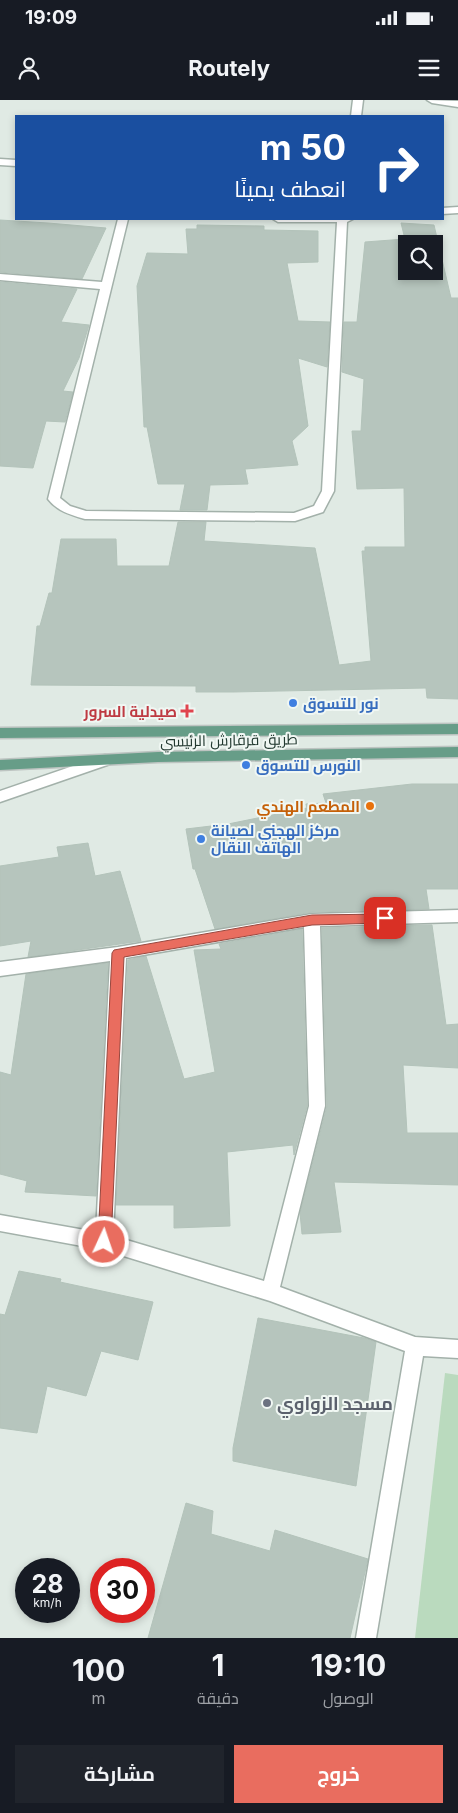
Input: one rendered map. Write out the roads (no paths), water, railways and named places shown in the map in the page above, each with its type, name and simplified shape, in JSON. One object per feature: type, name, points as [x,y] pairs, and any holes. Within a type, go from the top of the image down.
[{"type":"main road","name":"طريق قرقارش الرئيسي","points":[[0,732],[458,729]]},
{"type":"main road","name":"طريق قرقارش الرئيسي","points":[[3,766],[158,757],[458,752]]},
{"type":"street","points":[[356,115],[358,100]]},
{"type":"street","points":[[432,100],[458,104]]},
{"type":"street","points":[[0,162],[15,164]]},
{"type":"street","points":[[444,211],[458,210]]},
{"type":"street","points":[[123,220],[54,498],[66,509],[85,516],[295,517],[319,509],[328,491],[342,220]]},
{"type":"street","points":[[0,277],[106,286]]},
{"type":"street","points":[[0,797],[105,760]]},
{"type":"street","points":[[0,969],[118,953],[312,920],[458,916]]},
{"type":"street","points":[[270,1292],[317,1106],[312,920]]},
{"type":"street","points":[[104,1242],[118,953]]},
{"type":"street","points":[[0,1223],[104,1242],[270,1292],[415,1346],[458,1349]]},
{"type":"street","points":[[366,1638],[415,1346]]},
{"type":"place","name":"نور للتسوق","points":[[293,703]]},
{"type":"place","name":"صيدلية السرور","points":[[187,711]]},
{"type":"place","name":"النورس للتسوق","points":[[246,765]]},
{"type":"place","name":"المطعم الهندي","points":[[370,806]]},
{"type":"place","name":"مركز الهجني لصيانة الهاتف النقال","points":[[201,839]]},
{"type":"place","name":"مسجد الزواوي","points":[[267,1403]]}]
